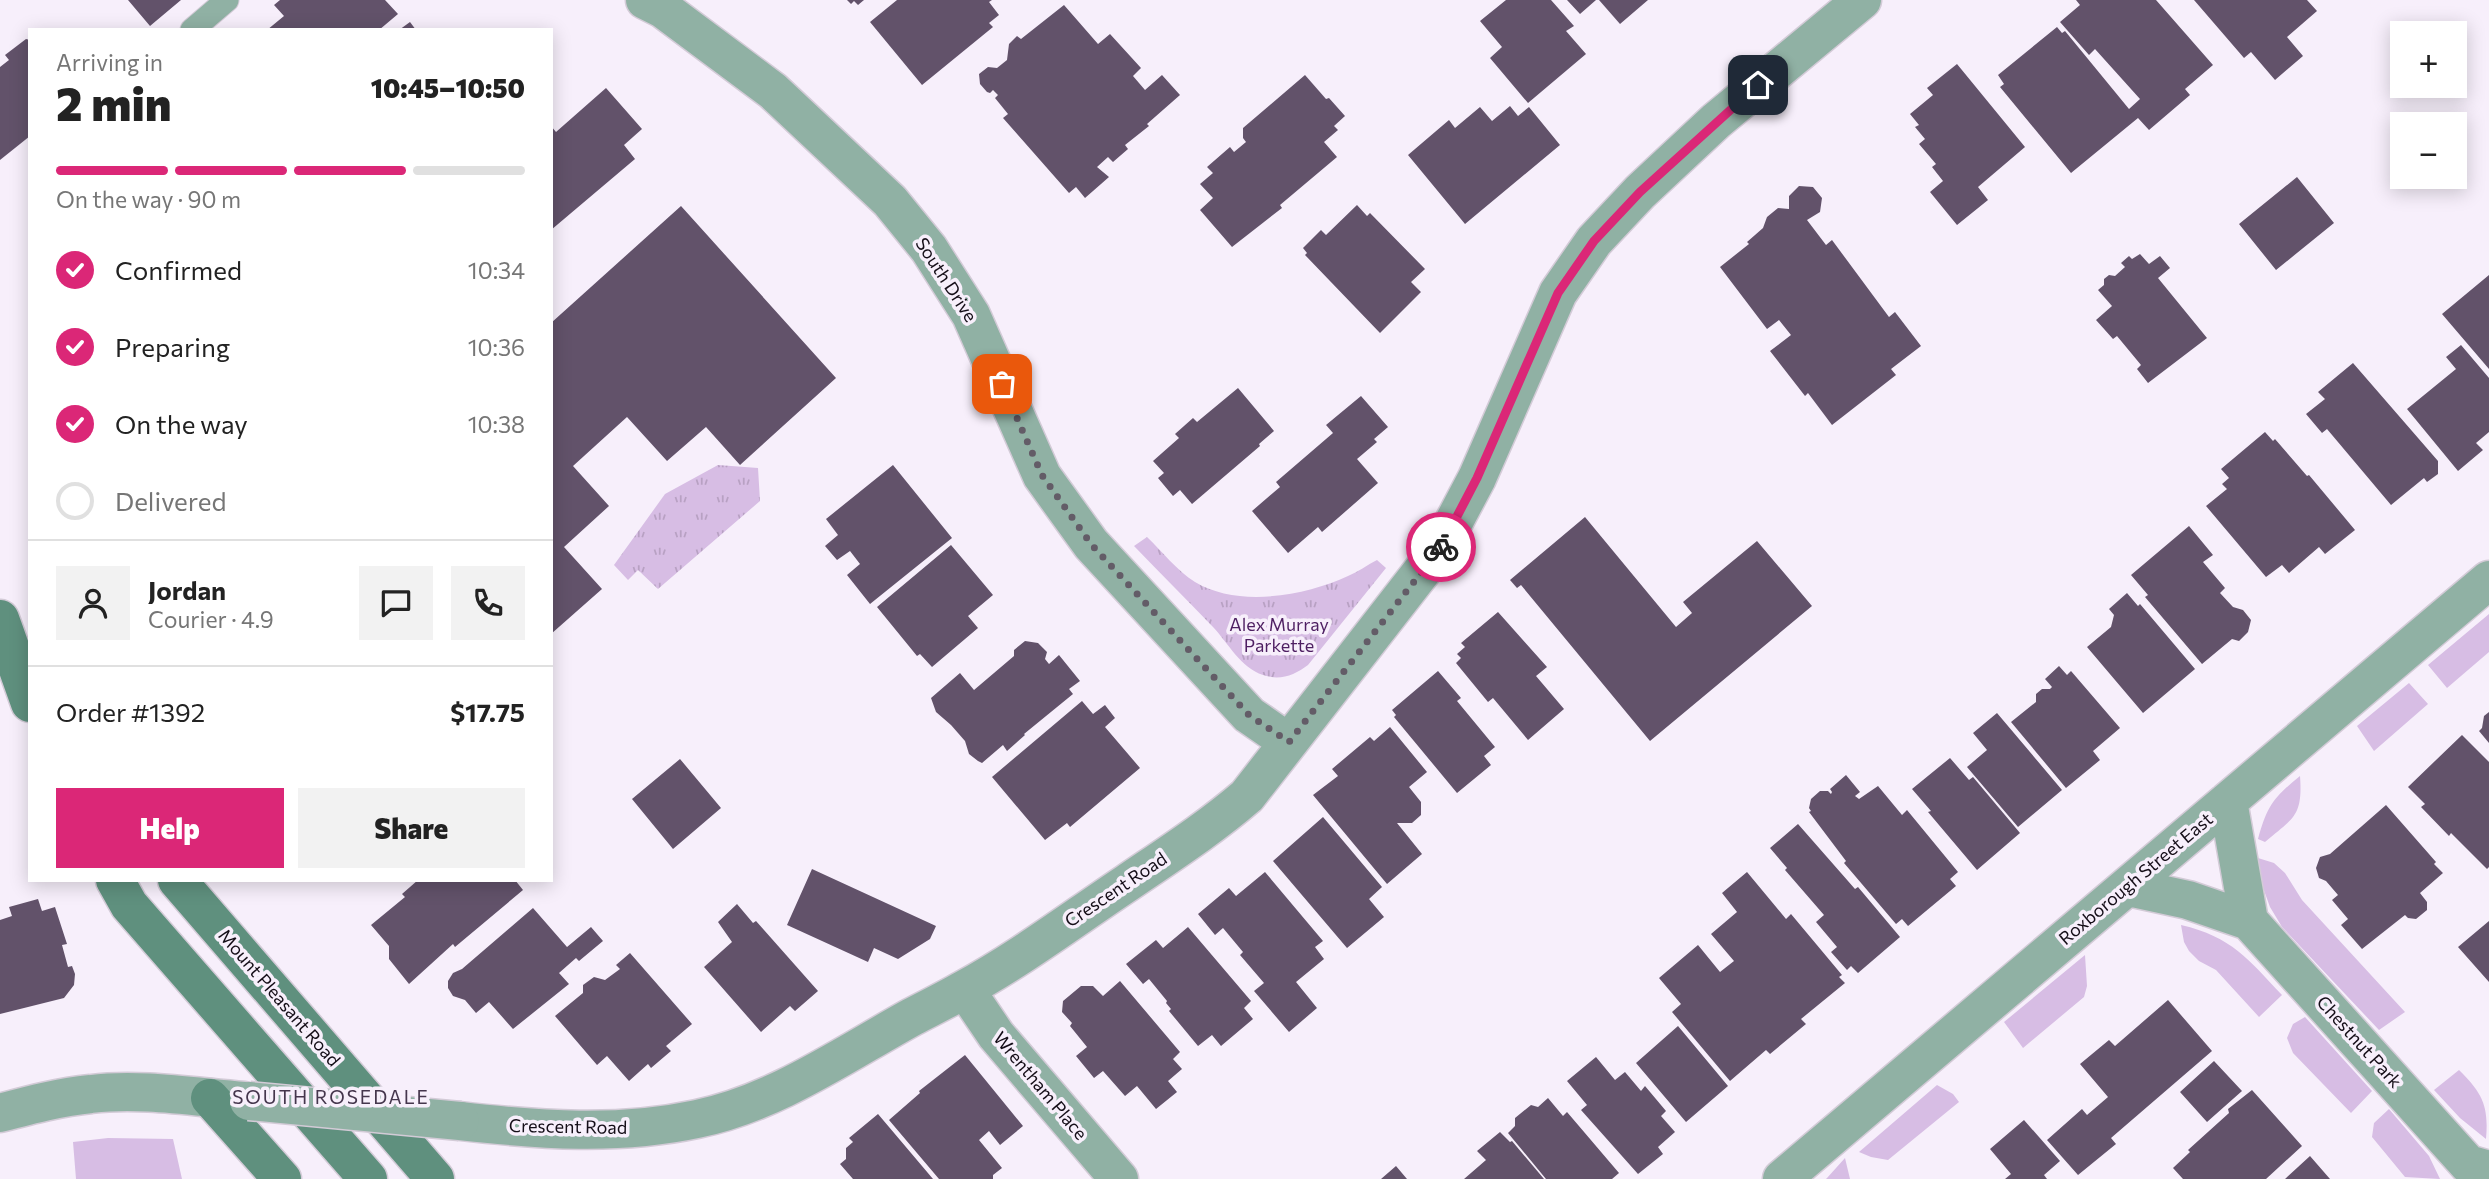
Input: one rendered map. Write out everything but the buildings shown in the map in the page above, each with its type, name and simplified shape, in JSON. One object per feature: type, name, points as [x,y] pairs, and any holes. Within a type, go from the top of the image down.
[{"type":"main road","points":[[3,625],[28,664]]},
{"type":"main road","points":[[3,625],[28,697]]},
{"type":"main road","points":[[116,882],[129,905],[368,1179]]},
{"type":"main road","name":"Mount Pleasant Road","points":[[179,882],[435,1179]]},
{"type":"main road","points":[[210,1098],[282,1179]]},
{"type":"street","name":"South Drive","points":[[645,0],[663,9],[773,91],[890,201],[929,249],[971,315],[1042,475],[1091,544],[1249,715],[1289,742]]},
{"type":"street","name":"Crescent Road","points":[[0,1113],[51,1100],[92,1094],[131,1093],[249,1101],[560,1130],[601,1131],[653,1127],[699,1119],[778,1090],[965,989],[1085,912],[1223,816],[1247,796],[1440,548],[1477,478],[1558,293],[1594,241],[1640,192],[1716,121],[1862,0]]},
{"type":"street","name":"Roxborough Street East","points":[[1786,1177],[2489,580]]},
{"type":"street","points":[[2228,801],[2249,921]]},
{"type":"street","name":"Chestnut Park","points":[[2127,887],[2188,900],[2249,921],[2476,1171]]},
{"type":"street","name":"Wrentham Place","points":[[965,989],[996,1035],[1119,1179]]},
{"type":"lane","points":[[194,28],[227,0]]},
{"type":"green space","points":[[718,465],[758,468],[760,501],[658,589],[638,570],[628,580],[614,565],[665,494]]},
{"type":"green space","name":"Alex Murray Parkette","points":[[1147,537],[1195,582],[1231,595],[1251,597],[1292,594],[1331,583],[1377,560],[1386,568],[1308,665],[1287,676],[1269,677],[1255,672],[1241,661],[1213,627],[1134,546]]},
{"type":"green space","points":[[2489,614],[2489,652],[2447,688],[2428,665]]},
{"type":"green space","points":[[2409,683],[2428,704],[2374,751],[2357,726]]},
{"type":"green space","points":[[2300,776],[2300,800],[2294,815],[2265,842],[2258,839],[2273,803]]},
{"type":"green space","points":[[2258,858],[2274,863],[2285,873],[2302,900],[2405,1012],[2379,1030],[2282,927],[2270,907],[2262,885]]},
{"type":"green space","points":[[2181,925],[2214,936],[2238,951],[2282,995],[2259,1017],[2216,970],[2199,961],[2189,951],[2184,942]]},
{"type":"green space","points":[[2085,955],[2087,986],[2084,997],[2023,1048],[2004,1022]]},
{"type":"green space","points":[[2305,1017],[2372,1091],[2351,1113],[2293,1053],[2287,1038],[2293,1024]]},
{"type":"green space","points":[[2459,1070],[2482,1100],[2486,1117],[2486,1139],[2460,1118],[2434,1090]]},
{"type":"green space","points":[[1937,1085],[1953,1094],[1959,1102],[1888,1160],[1859,1152]]},
{"type":"green space","points":[[2389,1109],[2429,1156],[2440,1179],[2405,1177],[2372,1137],[2374,1123]]},
{"type":"green space","points":[[108,1138],[173,1139],[182,1179],[76,1179],[73,1142]]},
{"type":"green space","points":[[1845,1158],[1850,1179],[1826,1179],[1827,1178]]},
{"type":"way so far","points":[[1002,384],[1042,475],[1091,544],[1249,715],[1289,742],[1441,547]]},
{"type":"district","name":"SOUTH ROSEDALE","points":[[331,1097]]},
{"type":"route","points":[[1441,547],[1460,515],[1558,293],[1594,241],[1640,192],[1758,85]]}]
